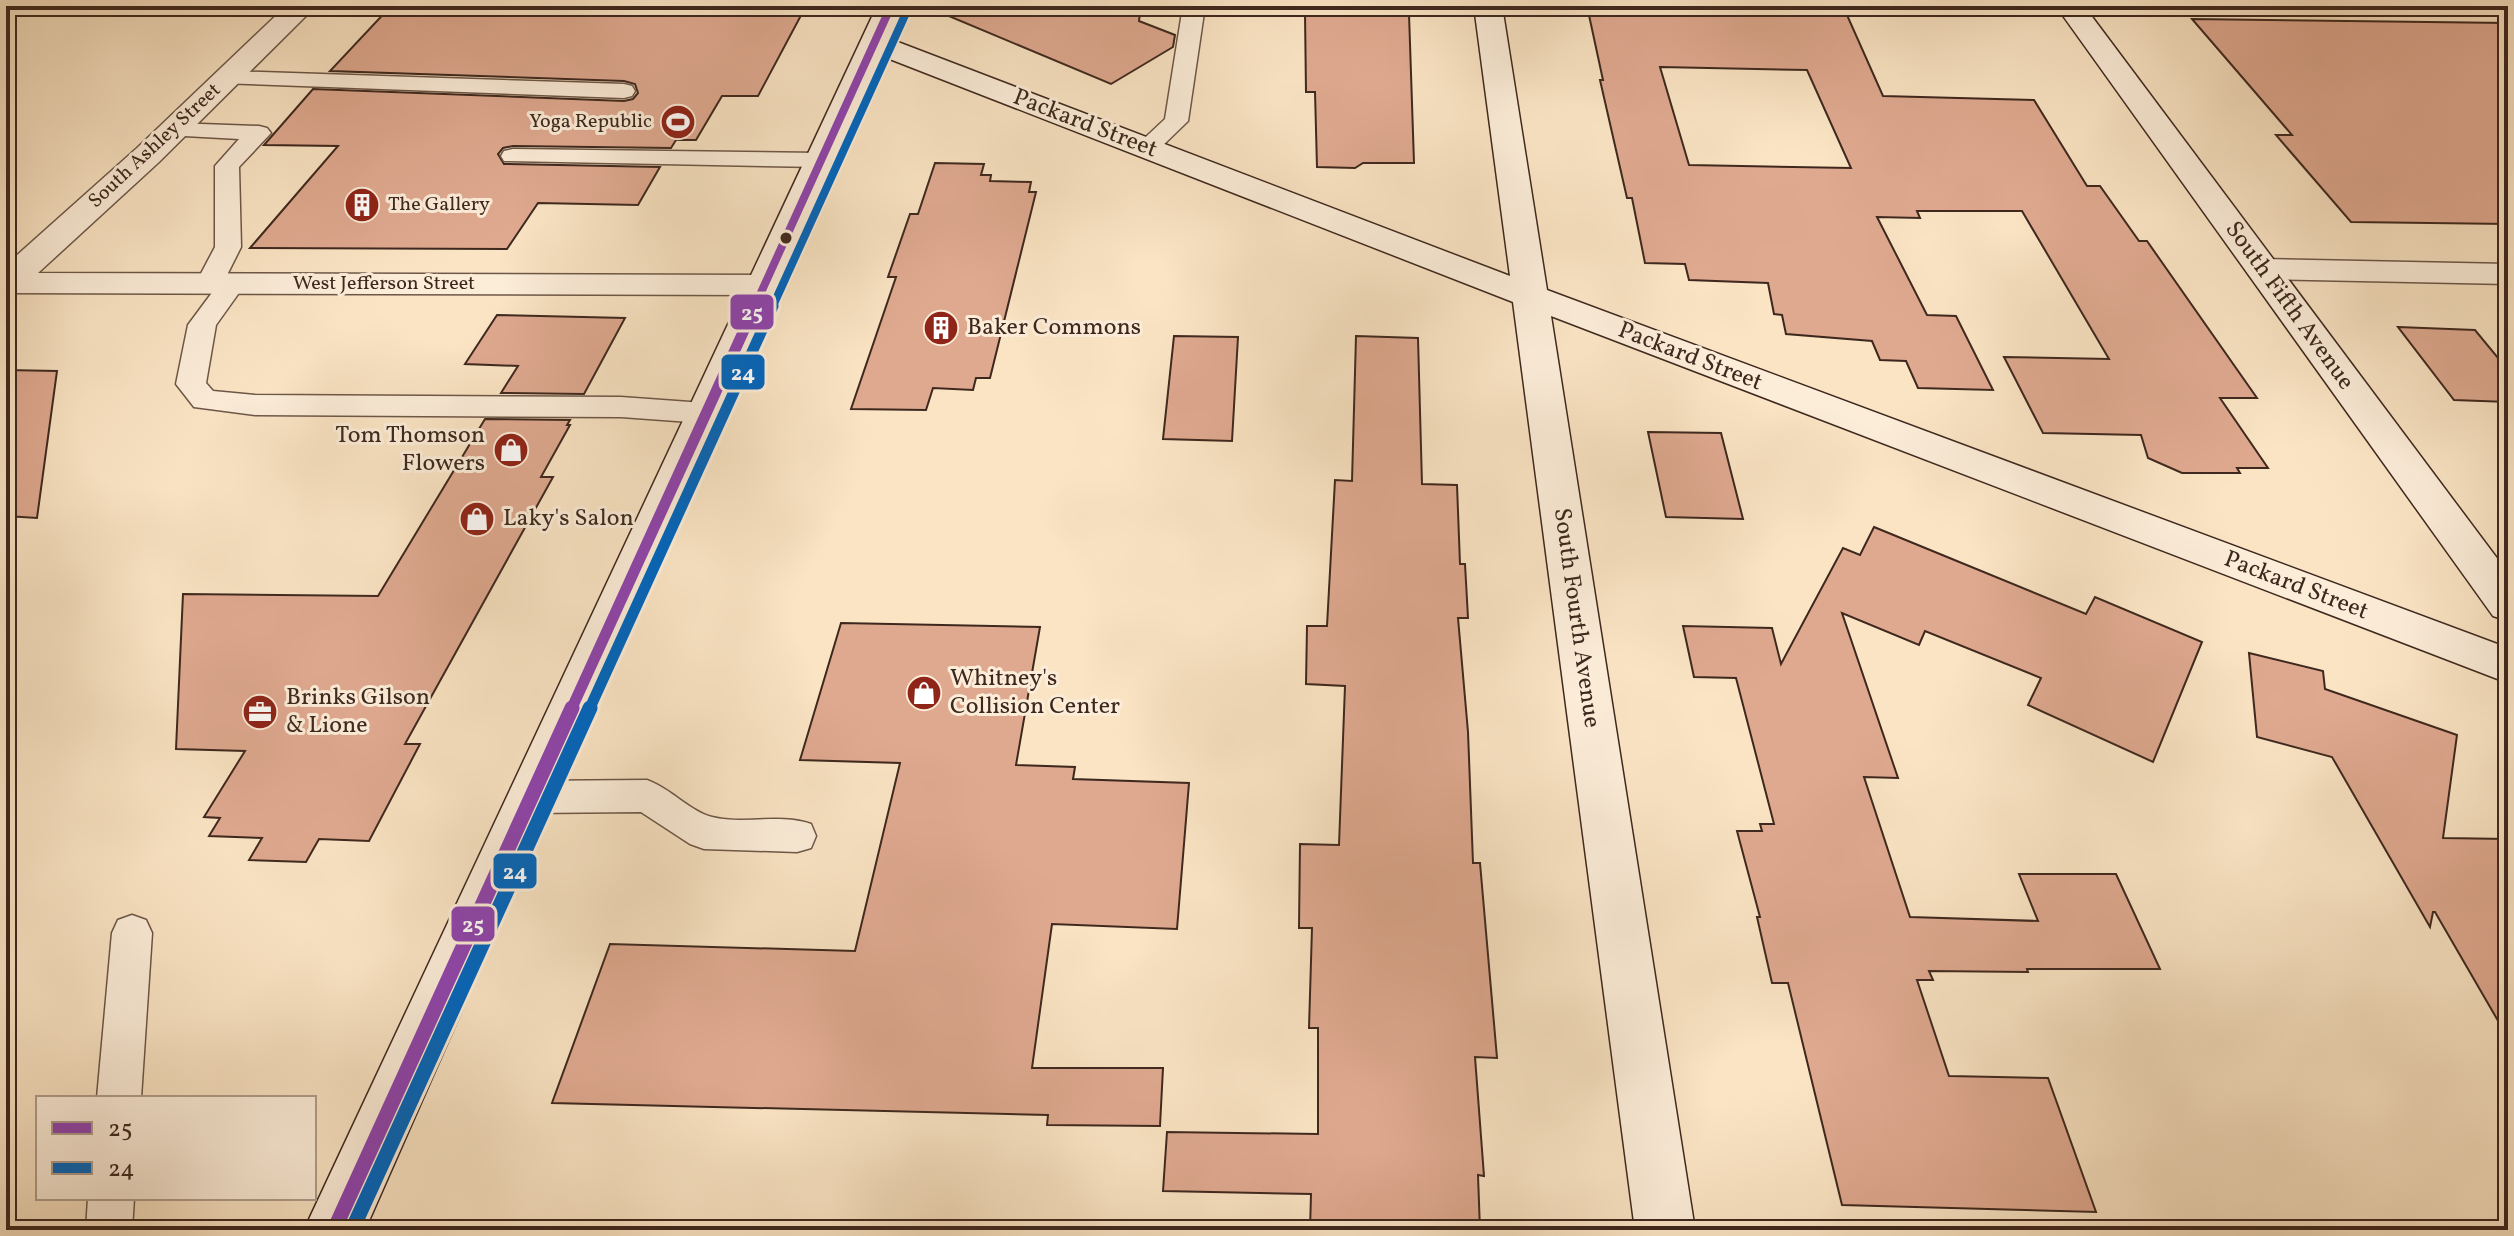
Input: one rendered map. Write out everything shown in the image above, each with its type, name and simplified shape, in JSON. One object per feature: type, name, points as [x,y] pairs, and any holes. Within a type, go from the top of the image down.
[{"type":"main road","name":"South Ashley Street","points":[[6,283],[174,130],[302,6]]},
{"type":"main road","points":[[334,1230],[891,6]]},
{"type":"main road","name":"South Fourth Avenue","points":[[1488,6],[1665,1230]]},
{"type":"main road","name":"South Fifth Avenue","points":[[2070,6],[2508,605]]},
{"type":"main road","name":"Packard Street","points":[[874,43],[1530,296],[2508,666]]},
{"type":"main road","points":[[2262,269],[2508,274]]},
{"type":"main road","name":"West Jefferson Street","points":[[6,283],[763,285]]},
{"type":"lane","points":[[1146,148],[1176,121],[1194,6]]},
{"type":"lane","points":[[228,78],[624,91]]},
{"type":"lane","points":[[174,130],[266,133],[227,166],[228,247],[221,283],[202,325],[191,384],[204,400],[255,405],[621,407],[704,413]]},
{"type":"lane","points":[[513,156],[820,160]]},
{"type":"lane","points":[[529,797],[647,796],[704,833],[797,836]]},
{"type":"lane","points":[[119,1096],[132,933]]},
{"type":"lane","points":[[109,1230],[111,1200]]},
{"type":"green space","points":[[1880,6],[2007,6],[2012,13],[1883,12]]},
{"type":"building","points":[[391,6],[806,6],[758,96],[722,96],[696,140],[676,140],[671,148],[513,146],[503,148],[498,154],[504,164],[660,167],[638,205],[538,203],[507,249],[250,248],[338,146],[264,145],[313,89],[624,101],[633,99],[638,93],[635,84],[624,81],[330,71]]},
{"type":"building","points":[[925,6],[1141,6],[1139,21],[1175,35],[1173,47],[1111,84]]},
{"type":"building","points":[[1587,6],[1843,6],[1883,96],[2034,100],[2087,186],[2100,186],[2139,241],[2147,241],[2257,398],[2220,398],[2268,468],[2237,468],[2240,473],[2182,473],[2148,458],[2141,435],[2043,433],[2004,357],[2109,359],[2022,211],[1917,211],[1920,218],[1877,217],[1927,315],[1956,316],[1993,390],[1918,388],[1906,361],[1880,360],[1872,341],[1786,334],[1782,315],[1774,314],[1768,283],[1689,280],[1685,264],[1645,263],[1632,198],[1627,198],[1600,80],[1603,80]],"holes":[[[1660,67],[1807,70],[1851,168],[1689,165]]]},
{"type":"building","points":[[1305,13],[1409,14],[1414,163],[1363,163],[1355,168],[1317,167],[1315,92],[1306,92]]},
{"type":"building","points":[[2192,19],[2508,23],[2508,224],[2351,222],[2276,135],[2292,135]]},
{"type":"building","name":"Baker Commons","points":[[935,163],[984,164],[981,175],[991,175],[990,181],[1031,182],[1029,192],[1036,192],[990,378],[976,378],[973,390],[933,388],[926,410],[851,409],[896,277],[888,277],[910,214],[918,214]]},
{"type":"building","points":[[497,315],[625,318],[584,394],[501,393],[518,366],[465,364]]},
{"type":"building","points":[[2398,327],[2475,330],[2508,370],[2508,402],[2454,400]]},
{"type":"building","points":[[1174,336],[1238,337],[1232,441],[1163,439]]},
{"type":"building","points":[[1356,336],[1418,338],[1422,484],[1457,485],[1460,564],[1465,564],[1468,618],[1458,618],[1468,732],[1473,863],[1480,863],[1497,1058],[1475,1057],[1484,1176],[1478,1175],[1480,1230],[1310,1230],[1311,1194],[1163,1191],[1167,1132],[1318,1134],[1318,1028],[1309,1028],[1312,928],[1299,928],[1300,844],[1339,845],[1345,686],[1306,684],[1307,626],[1327,626],[1335,480],[1352,481]]},
{"type":"building","points":[[6,370],[57,371],[37,518],[6,516]]},
{"type":"building","name":"Brinks Gilson & Lione","points":[[485,419],[570,420],[567,425],[570,425],[541,477],[553,477],[405,744],[420,744],[369,841],[319,839],[306,862],[249,860],[262,838],[209,836],[220,818],[204,817],[245,751],[176,749],[183,594],[378,596]]},
{"type":"building","points":[[1648,432],[1721,433],[1743,519],[1666,517]]},
{"type":"building","points":[[1874,527],[2086,614],[2095,597],[2202,642],[2153,762],[2028,705],[2041,678],[1925,631],[1919,645],[1842,613],[1898,778],[1864,777],[1910,917],[2038,921],[2019,874],[2116,874],[2160,969],[1929,971],[1933,980],[1917,980],[1949,1076],[2048,1078],[2096,1212],[1842,1205],[1788,983],[1772,983],[1757,917],[1760,917],[1737,831],[1762,831],[1760,824],[1774,824],[1736,678],[1694,677],[1683,626],[1772,628],[1781,664],[1843,548],[1860,555]]},
{"type":"building","points":[[841,623],[1040,627],[1016,765],[1075,767],[1073,779],[1189,783],[1177,929],[1052,924],[1032,1068],[1163,1068],[1160,1126],[1047,1125],[1048,1115],[552,1103],[610,944],[855,951],[900,763],[800,760]]},
{"type":"building","points":[[2249,653],[2323,671],[2325,689],[2457,735],[2443,838],[2508,839],[2508,1038],[2435,912],[2430,927],[2332,757],[2257,737]]},
{"type":"transit line","name":"25","points":[[334,1230],[891,6]]},
{"type":"transit line","name":"24","points":[[352,1230],[906,13]]},
{"type":"place","name":"Yoga Republic","points":[[678,122]]},
{"type":"place","name":"The Gallery","points":[[362,205]]},
{"type":"place","name":"Baker Commons","points":[[941,328]]},
{"type":"place","name":"Tom Thomson Flowers","points":[[511,450]]},
{"type":"place","name":"Laky's Salon","points":[[477,519]]},
{"type":"place","name":"Whitney's Collision Center","points":[[924,693]]},
{"type":"place","name":"Brinks Gilson & Lione","points":[[260,712]]}]
